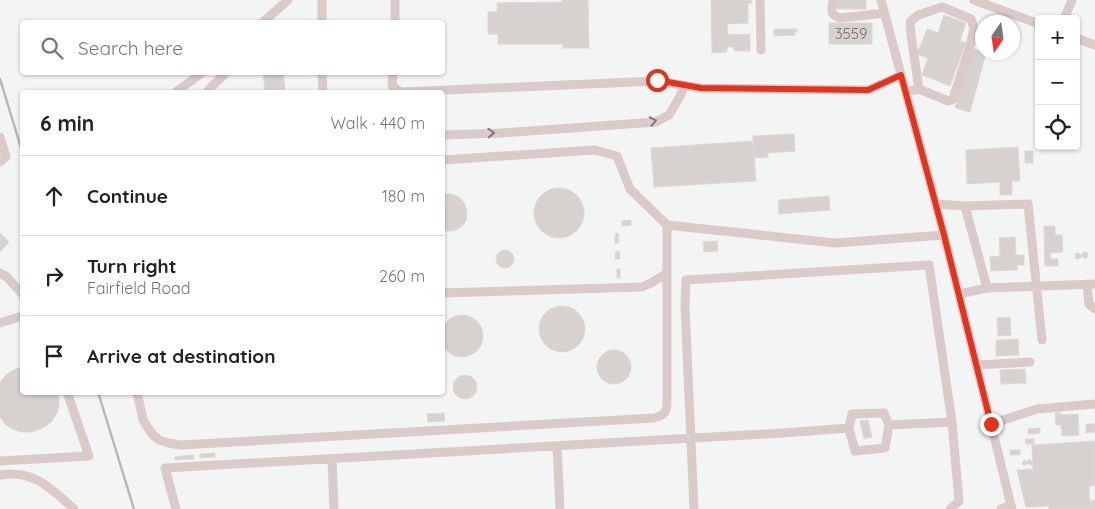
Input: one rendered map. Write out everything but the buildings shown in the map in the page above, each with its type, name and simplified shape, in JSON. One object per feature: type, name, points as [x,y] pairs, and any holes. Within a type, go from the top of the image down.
[{"type":"street","points":[[264,20],[288,0]]},
{"type":"street","points":[[322,0],[322,20]]},
{"type":"street","points":[[394,20],[395,0]]},
{"type":"street","points":[[760,0],[760,50]]},
{"type":"street","points":[[833,0],[833,16],[840,18],[884,13]]},
{"type":"street","points":[[881,0],[936,204],[1012,507],[1000,509]]},
{"type":"street","points":[[974,0],[1035,23]]},
{"type":"street","points":[[1066,15],[1072,0]]},
{"type":"street","points":[[906,92],[919,89],[948,101],[953,99],[970,46],[974,28],[972,19],[942,7],[918,15],[910,22],[919,89]]},
{"type":"street","points":[[1080,39],[1095,45]]},
{"type":"street","points":[[179,90],[199,75]]},
{"type":"street","points":[[208,90],[224,75]]},
{"type":"street","points":[[322,75],[323,90]]},
{"type":"street","points":[[392,88],[393,75]]},
{"type":"street","points":[[444,90],[657,80],[701,88],[868,90],[901,75]]},
{"type":"street","points":[[445,134],[501,133],[656,122],[669,115],[685,85]]},
{"type":"street","points":[[0,137],[3,159]]},
{"type":"street","points":[[445,160],[595,150],[616,156],[630,189],[667,225],[835,243],[944,235]]},
{"type":"street","points":[[936,204],[965,206],[1028,204],[1042,340]]},
{"type":"street","points":[[965,206],[987,288]]},
{"type":"street","points":[[138,395],[143,420],[152,434],[159,440],[181,445],[654,418],[661,416],[667,409],[668,401],[667,225]]},
{"type":"street","points":[[694,509],[685,306],[686,280],[928,264],[952,422],[959,501],[950,509]]},
{"type":"street","points":[[0,273],[7,277],[20,292]]},
{"type":"street","points":[[445,293],[642,287],[667,273]]},
{"type":"street","points":[[959,294],[987,288],[1091,284],[1089,304],[1095,309]]},
{"type":"street","points":[[0,323],[20,317]]},
{"type":"street","points":[[976,365],[1030,362]]},
{"type":"street","points":[[0,461],[89,456],[69,395]]},
{"type":"street","points":[[991,424],[1037,409],[1095,404]]},
{"type":"street","points":[[884,413],[888,425],[885,448],[855,451],[849,428],[852,414],[884,413]]},
{"type":"street","points":[[888,425],[952,422]]},
{"type":"street","points":[[176,509],[166,468],[849,428]]},
{"type":"street","points":[[557,446],[560,509]]},
{"type":"street","points":[[332,459],[334,509]]},
{"type":"street","points":[[0,475],[20,474],[36,479],[74,509]]},
{"type":"railway","points":[[0,79],[20,144]]},
{"type":"railway","points":[[99,395],[134,509]]},
{"type":"route","points":[[657,80],[701,88],[868,90],[901,75],[944,235],[991,424]]}]
